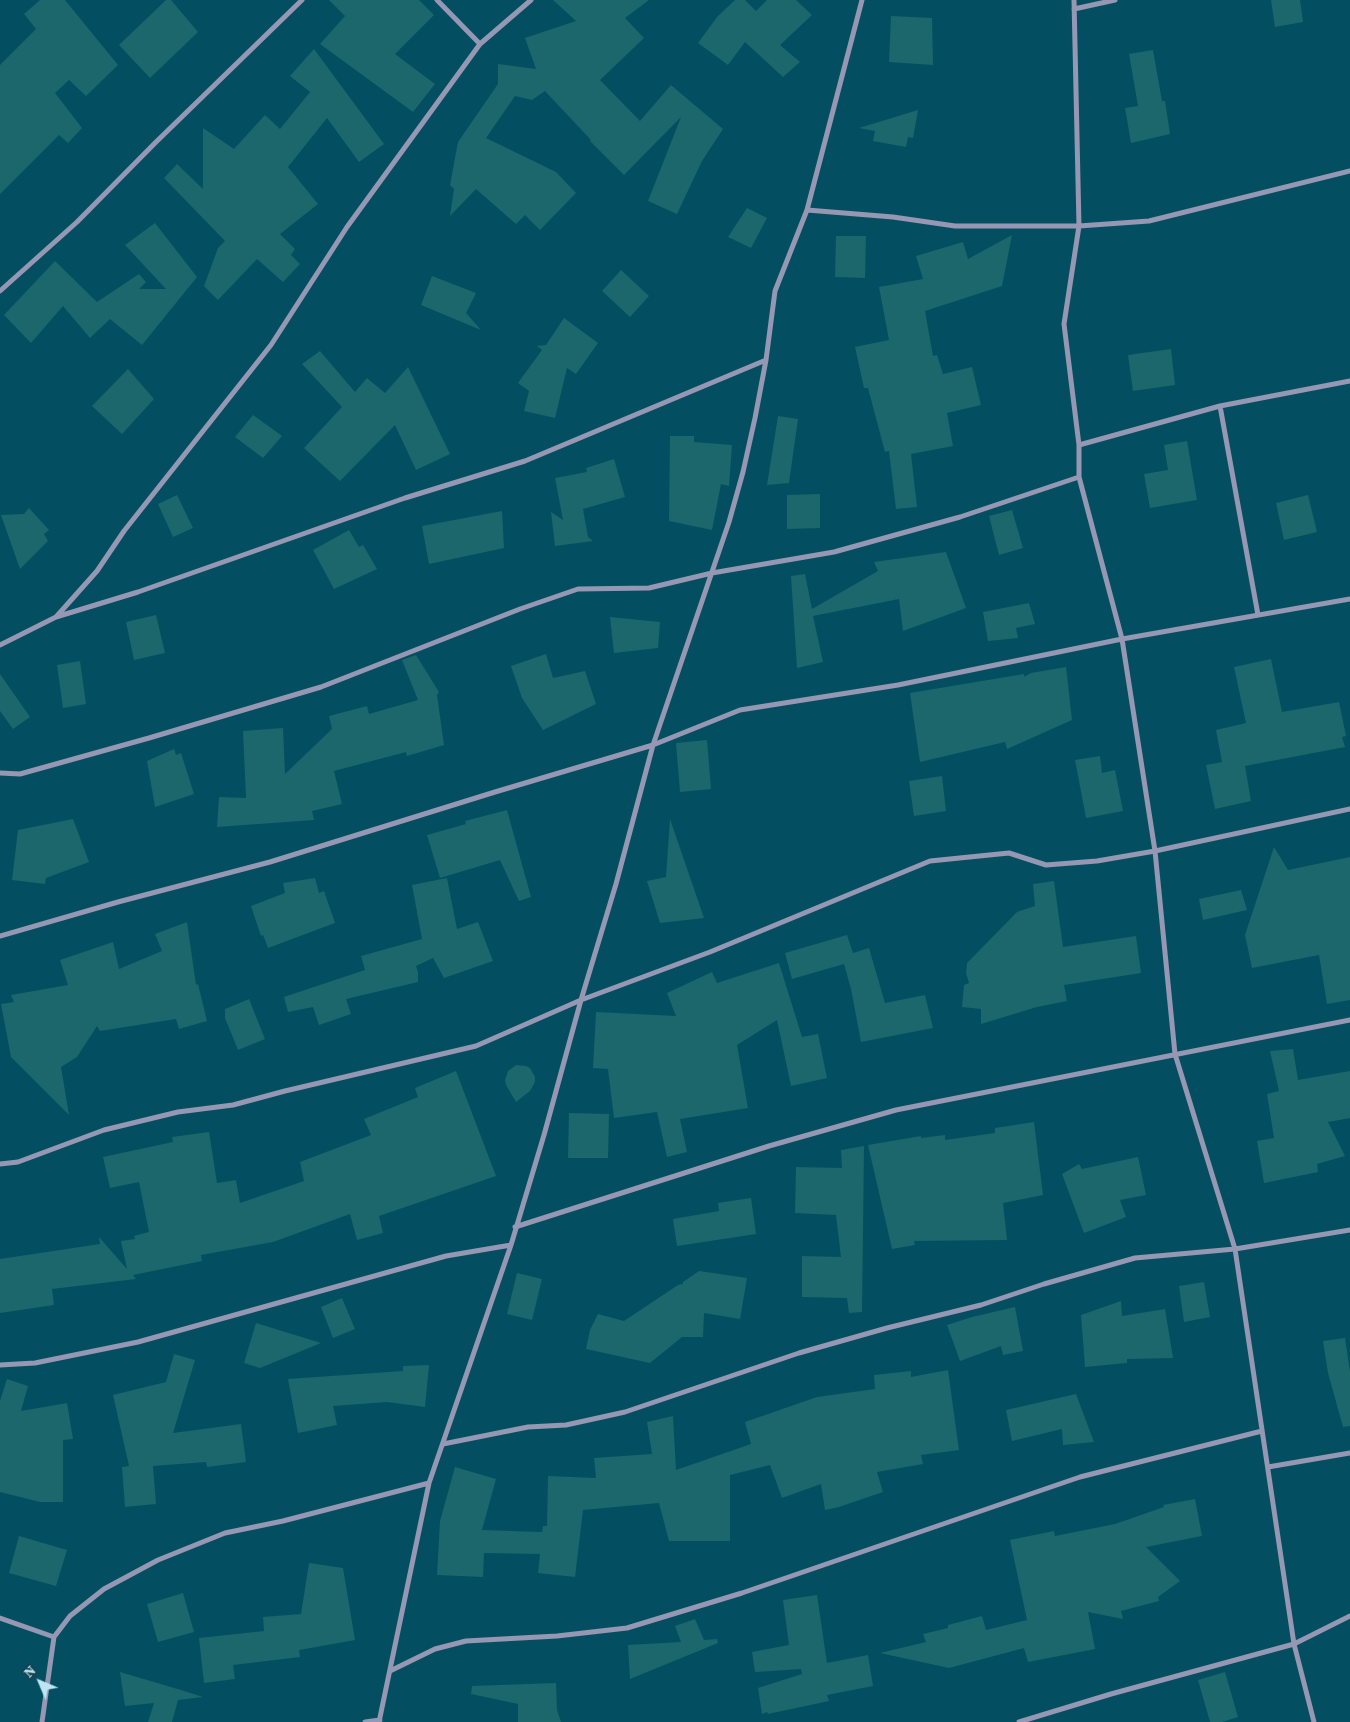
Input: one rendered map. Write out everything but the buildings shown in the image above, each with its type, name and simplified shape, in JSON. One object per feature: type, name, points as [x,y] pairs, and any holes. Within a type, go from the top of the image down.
[{"type":"street","points":[[0,291],[77,222],[302,0]]},
{"type":"street","points":[[437,0],[480,44]]},
{"type":"street","points":[[56,618],[98,571],[124,531],[271,345],[348,226],[480,44],[531,0]]},
{"type":"street","points":[[365,1722],[380,1721],[429,1483],[511,1245],[544,1135],[580,1000],[616,884],[653,745],[712,574],[743,472],[766,360],[775,291],[807,210],[862,0]]},
{"type":"street","points":[[1074,0],[1078,226],[1064,324],[1079,446],[1079,477],[1122,639],[1155,851],[1175,1054],[1235,1249],[1294,1644],[1314,1722]]},
{"type":"street","points":[[1074,9],[1115,0]]},
{"type":"street","points":[[807,210],[893,217],[955,226],[1078,226],[1149,222],[1350,171]]},
{"type":"street","points":[[0,645],[56,618],[147,589],[405,498],[525,461],[766,360]]},
{"type":"street","points":[[1079,446],[1220,406],[1350,381]]},
{"type":"street","points":[[1220,406],[1258,615]]},
{"type":"street","points":[[0,773],[20,774],[321,687],[520,609],[578,589],[649,588],[712,574],[834,552],[960,516],[1079,477]]},
{"type":"street","points":[[0,936],[118,902],[270,862],[653,745],[740,710],[898,685],[1122,639],[1350,599]]},
{"type":"street","points":[[0,1164],[18,1162],[104,1130],[178,1112],[233,1105],[476,1046],[580,1000],[710,952],[930,861],[1009,853],[1046,865],[1097,861],[1155,851],[1350,809]]},
{"type":"street","points":[[515,1227],[769,1146],[896,1110],[1350,1020]]},
{"type":"street","points":[[443,1444],[528,1427],[566,1425],[625,1412],[799,1353],[981,1304],[1135,1258],[1235,1249],[1350,1230]]},
{"type":"street","points":[[0,1365],[35,1363],[138,1342],[446,1256],[511,1245]]},
{"type":"street","points":[[390,1671],[435,1649],[466,1641],[557,1636],[627,1628],[742,1593],[1004,1504],[1080,1476],[1262,1431]]},
{"type":"street","points":[[1268,1466],[1350,1453]]},
{"type":"street","points":[[42,1722],[54,1637],[70,1616],[104,1589],[158,1560],[225,1533],[284,1521],[429,1483]]},
{"type":"street","points":[[1019,1722],[1294,1644],[1350,1616]]},
{"type":"street","points":[[0,1618],[54,1637]]}]
